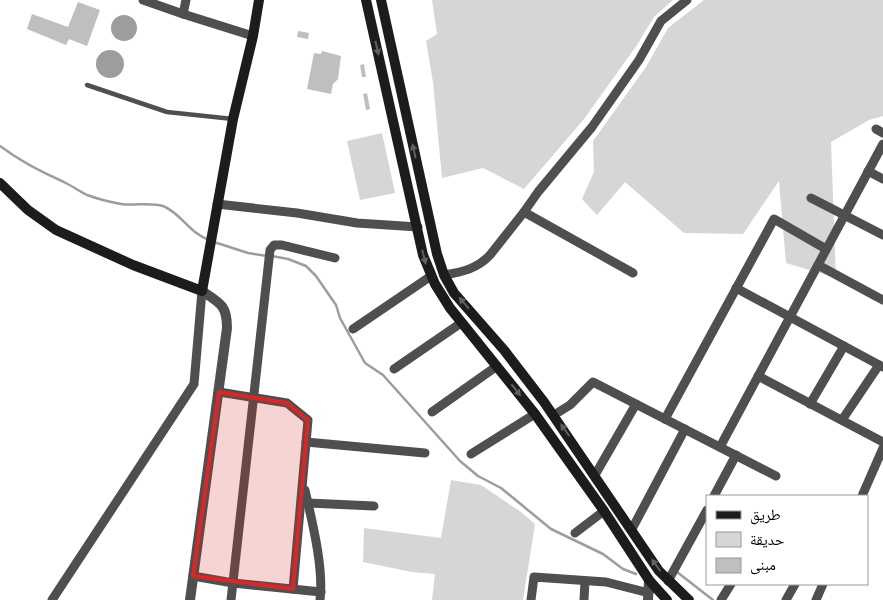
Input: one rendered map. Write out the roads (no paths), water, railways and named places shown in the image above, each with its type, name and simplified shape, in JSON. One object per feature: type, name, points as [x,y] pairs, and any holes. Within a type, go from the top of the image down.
[{"type":"main road","points":[[0,183],[28,210],[56,230],[133,265],[202,291],[212,227],[233,119],[253,36],[259,0]]},
{"type":"main road","points":[[366,0],[424,255],[431,276],[442,297],[461,323],[542,424],[604,511],[662,598]]},
{"type":"main road","points":[[381,0],[437,254],[444,275],[454,293],[504,350],[554,415],[668,581],[689,600]]},
{"type":"main road","points":[[384,81],[398,79]]},
{"type":"main road","points":[[542,424],[554,415]]},
{"type":"street","points":[[143,0],[253,36]]},
{"type":"street","points":[[183,14],[186,0]]},
{"type":"street","points":[[444,275],[471,269],[484,261],[538,192],[592,128],[639,60],[661,21],[687,0]]},
{"type":"street","points":[[720,447],[883,144]]},
{"type":"street","points":[[868,171],[883,179]]},
{"type":"street","points":[[811,198],[883,235]]},
{"type":"street","points":[[217,204],[297,213],[357,223],[418,227]]},
{"type":"street","points":[[524,212],[633,273]]},
{"type":"street","points":[[664,419],[774,219],[826,250]]},
{"type":"street","points":[[231,600],[270,250],[274,245],[282,245],[335,258]]},
{"type":"street","points":[[818,265],[883,300]]},
{"type":"street","points":[[353,329],[431,276]]},
{"type":"street","points":[[736,288],[881,366],[842,420]]},
{"type":"street","points":[[52,600],[194,384],[202,291],[220,303],[226,312],[228,328],[190,600]]},
{"type":"street","points":[[394,369],[461,323]]},
{"type":"street","points":[[810,404],[844,346]]},
{"type":"street","points":[[432,412],[497,366]]},
{"type":"street","points":[[758,376],[883,442]]},
{"type":"street","points":[[554,415],[570,405],[593,382],[776,476]]},
{"type":"street","points":[[219,392],[287,403],[308,420],[293,589]]},
{"type":"street","points":[[595,475],[636,404]]},
{"type":"street","points":[[471,454],[534,414]]},
{"type":"street","points":[[632,529],[684,429]]},
{"type":"street","points":[[306,442],[425,453]]},
{"type":"street","points":[[862,495],[883,448]]},
{"type":"street","points":[[715,495],[736,456]]},
{"type":"street","points":[[193,576],[234,583],[293,589],[320,596],[317,545],[303,482]]},
{"type":"street","points":[[308,503],[374,506]]},
{"type":"street","points":[[575,533],[604,511]]},
{"type":"street","points":[[668,581],[706,512]]},
{"type":"street","points":[[531,600],[534,576],[606,582],[648,597],[649,580]]},
{"type":"street","points":[[584,600],[585,581]]},
{"type":"street","points":[[722,599],[730,585]]},
{"type":"street","points":[[786,600],[794,585]]},
{"type":"street","points":[[816,600],[823,585]]},
{"type":"lane","points":[[87,85],[167,112],[233,119]]},
{"type":"waterway","points":[[0,146],[15,157],[87,195],[121,204],[153,204],[163,206],[175,213],[196,233],[209,240]]},
{"type":"waterway","points":[[214,242],[248,253],[267,256]]},
{"type":"waterway","points":[[272,256],[288,259],[306,266],[316,276],[336,305],[340,318],[365,363],[383,375],[460,461],[478,476],[501,488],[551,529],[603,554],[623,569],[636,574]]},
{"type":"waterway","points":[[677,572],[713,600]]}]
